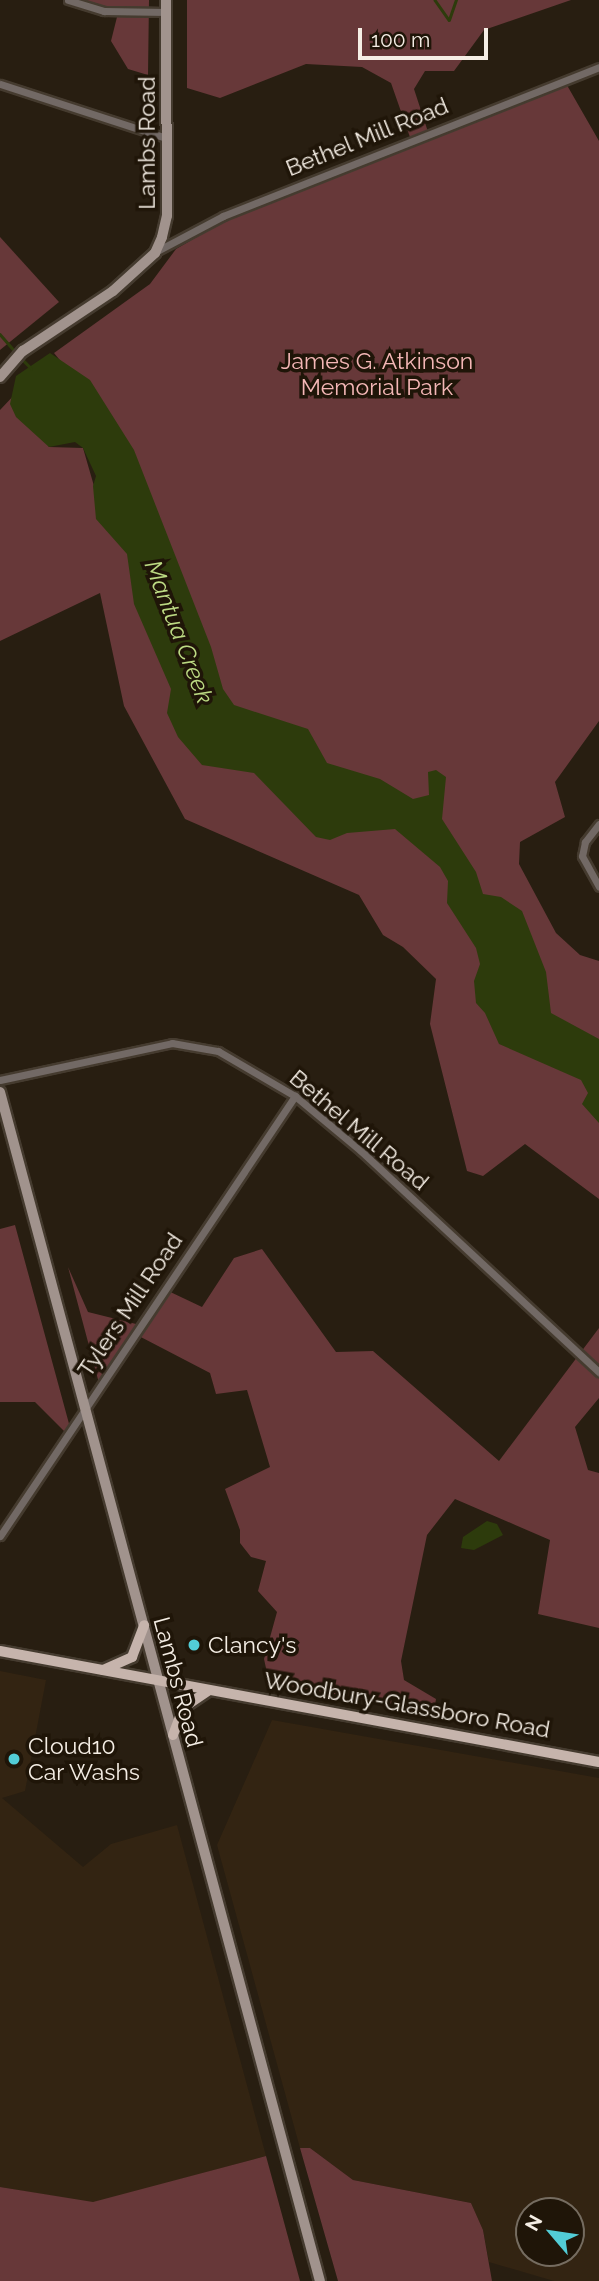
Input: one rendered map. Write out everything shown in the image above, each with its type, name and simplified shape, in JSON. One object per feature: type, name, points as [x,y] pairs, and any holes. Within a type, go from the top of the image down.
[{"type":"main road","name":"Lambs Road","points":[[155,253],[166,216],[166,0]]},
{"type":"main road","points":[[0,377],[23,351],[113,291],[155,253]]},
{"type":"main road","name":"Lambs Road","points":[[0,1092],[83,1409],[144,1625],[320,2281]]},
{"type":"main road","points":[[99,1671],[132,1657],[144,1625]]},
{"type":"main road","name":"Woodbury-Glassboro Road","points":[[0,1651],[599,1762]]},
{"type":"main road","points":[[173,1735],[184,1707],[208,1691]]},
{"type":"street","points":[[68,0],[104,11],[166,12]]},
{"type":"street","name":"Bethel Mill Road","points":[[155,253],[223,216],[599,67]]},
{"type":"street","points":[[0,84],[166,138]]},
{"type":"street","points":[[599,824],[585,842],[582,856],[599,887]]},
{"type":"street","name":"Bethel Mill Road","points":[[0,1080],[172,1043],[218,1051],[295,1096],[361,1151],[599,1372]]},
{"type":"street","name":"Tylers Mill Road","points":[[0,1536],[295,1096]]},
{"type":"shaded area","points":[[0,1671],[46,1680],[25,1791],[2,1798],[83,1867],[111,1844],[177,1825],[266,2156],[93,2203],[0,2187]]},
{"type":"shaded area","points":[[272,1720],[599,1778],[599,2281],[554,2281],[489,2262],[483,2230],[471,2203],[353,2180],[310,2148],[300,2148],[217,1845]]},
{"type":"green space","points":[[73,0],[149,0],[148,75],[128,69],[111,41],[118,13]]},
{"type":"green space","name":"James G. Atkinson Memorial Park","points":[[187,0],[571,0],[484,30],[454,71],[425,71],[414,89],[429,135],[564,80],[599,141],[599,721],[555,782],[565,817],[520,842],[519,864],[556,933],[580,955],[599,961],[599,1199],[525,1144],[483,1176],[467,1171],[430,1024],[436,979],[403,947],[383,935],[359,895],[185,819],[124,706],[100,593],[0,641],[0,410],[17,392],[49,447],[83,448],[107,531],[133,450],[54,353],[150,284],[176,249],[226,220],[412,143],[391,83],[362,67],[306,64],[220,98],[187,88]]},
{"type":"green space","points":[[0,237],[59,302],[0,350]]},
{"type":"green space","points":[[15,1225],[71,1431],[68,1435],[35,1402],[0,1402],[0,1229]]},
{"type":"green space","points":[[262,1249],[336,1352],[373,1351],[499,1461],[599,1328],[599,1398],[575,1427],[588,1470],[599,1473],[599,1628],[538,1614],[550,1540],[455,1499],[427,1535],[401,1661],[404,1680],[436,1699],[434,1712],[269,1682],[264,1659],[277,1612],[258,1591],[266,1561],[251,1557],[240,1543],[240,1530],[225,1489],[270,1467],[247,1390],[216,1394],[210,1373],[135,1334],[100,1387],[68,1267],[88,1312],[140,1325],[164,1289],[202,1307],[234,1258]]},
{"type":"green space","points":[[300,2148],[310,2148],[353,2180],[471,2203],[483,2230],[492,2281],[338,2281]]},
{"type":"green space","points":[[266,2156],[300,2281],[0,2281],[0,2187],[93,2202]]},
{"type":"water","points":[[50,353],[90,380],[134,450],[211,647],[223,689],[234,705],[308,729],[327,763],[380,779],[413,799],[429,795],[428,772],[436,770],[446,777],[442,819],[476,872],[483,894],[501,897],[522,911],[546,972],[551,1013],[599,1039],[599,1123],[582,1104],[588,1093],[581,1080],[499,1044],[485,1013],[476,1003],[474,981],[480,964],[476,948],[447,903],[448,881],[440,867],[395,829],[347,833],[330,840],[316,837],[254,773],[202,765],[178,737],[167,713],[171,689],[134,604],[127,554],[96,519],[93,486],[96,476],[83,448],[75,442],[49,447],[16,417],[10,404],[16,376]]},
{"type":"water","points":[[487,1521],[497,1524],[503,1535],[474,1550],[461,1548],[463,1537]]},
{"type":"waterway","points":[[435,0],[449,20],[456,0]]},
{"type":"waterway","name":"Mantua Creek","points":[[0,334],[15,351]]},
{"type":"waterway","name":"Mantua Creek","points":[[24,361],[31,368]]},
{"type":"place","name":"Clancy's","points":[[194,1645]]},
{"type":"place","name":"Cloud10 Car Washs","points":[[14,1759]]}]
